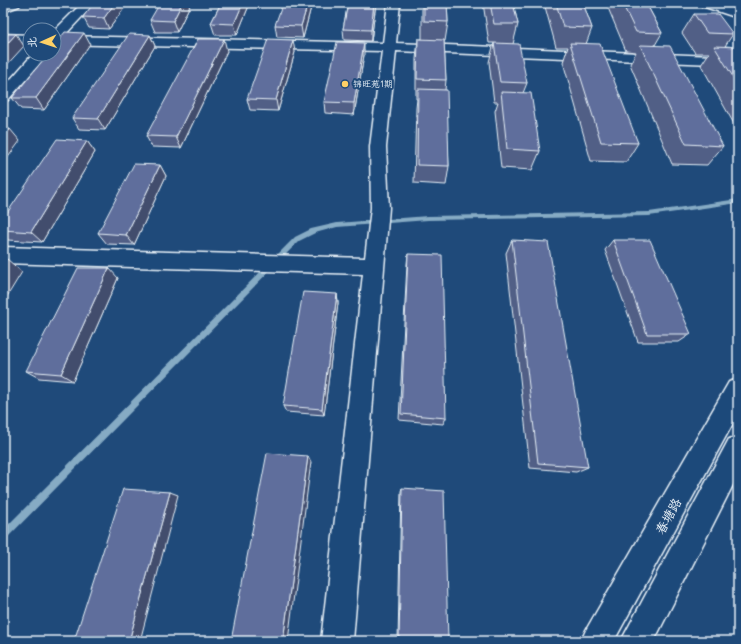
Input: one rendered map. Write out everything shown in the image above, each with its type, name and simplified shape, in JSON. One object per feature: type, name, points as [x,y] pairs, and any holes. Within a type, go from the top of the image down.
[{"type":"street","points":[[3,8],[15,3]]},
{"type":"street","points":[[62,31],[88,3]]},
{"type":"street","points":[[337,641],[350,527],[380,208],[378,147],[391,47],[394,3]]},
{"type":"street","points":[[706,3],[738,14]]},
{"type":"street","points":[[3,38],[22,39]]},
{"type":"street","points":[[62,39],[391,47],[738,61]]},
{"type":"street","points":[[3,97],[34,62]]},
{"type":"street","points":[[3,255],[374,266]]},
{"type":"street","name":"春塘路","points":[[597,641],[738,390]]},
{"type":"street","points":[[637,641],[738,448]]},
{"type":"building","points":[[94,3],[115,3],[104,18],[83,17]]},
{"type":"building","points":[[160,3],[182,3],[173,21],[150,20]]},
{"type":"building","points":[[221,3],[243,3],[234,24],[211,23]]},
{"type":"building","points":[[283,3],[308,3],[301,26],[275,25]]},
{"type":"building","points":[[348,3],[374,3],[371,30],[343,29]]},
{"type":"building","points":[[424,3],[447,3],[448,22],[424,21]]},
{"type":"building","points":[[490,3],[513,3],[518,24],[494,24]]},
{"type":"building","points":[[556,3],[583,3],[592,28],[563,27]]},
{"type":"building","points":[[622,3],[646,3],[662,33],[636,32]]},
{"type":"building","points":[[694,14],[718,14],[733,34],[707,33]]},
{"type":"building","points":[[65,32],[84,33],[36,98],[12,98],[41,62],[62,62],[62,36]]},
{"type":"building","points":[[3,34],[16,34],[3,48]]},
{"type":"building","points":[[129,34],[150,35],[98,119],[72,118]]},
{"type":"building","points":[[198,39],[224,39],[176,137],[146,136]]},
{"type":"building","points":[[268,39],[293,40],[276,100],[247,99]]},
{"type":"building","points":[[418,39],[444,40],[446,80],[417,79]]},
{"type":"building","name":"锦旺苑1期","points":[[337,42],[364,43],[354,103],[324,102]]},
{"type":"building","points":[[494,43],[519,44],[527,83],[500,82]]},
{"type":"building","points":[[570,43],[600,44],[638,143],[601,142]]},
{"type":"building","points":[[640,45],[670,46],[723,146],[686,144]]},
{"type":"building","points":[[714,46],[738,47],[738,85]]},
{"type":"building","points":[[418,89],[447,90],[449,166],[417,165]]},
{"type":"building","points":[[501,92],[531,93],[540,151],[507,149]]},
{"type":"building","points":[[3,129],[10,129],[3,139]]},
{"type":"building","points":[[57,139],[87,141],[31,232],[3,230],[3,219]]},
{"type":"building","points":[[134,164],[160,165],[126,235],[98,233]]},
{"type":"building","points":[[512,240],[548,242],[588,467],[538,463]]},
{"type":"building","points":[[613,240],[650,240],[691,334],[647,334]]},
{"type":"building","points":[[408,254],[442,255],[446,418],[401,414]]},
{"type":"building","points":[[3,259],[7,259],[3,265]]},
{"type":"building","points":[[78,268],[109,268],[61,374],[26,371]]},
{"type":"building","points":[[303,292],[337,294],[322,409],[283,406]]},
{"type":"building","points":[[267,453],[308,456],[283,641],[231,641]]},
{"type":"building","points":[[402,488],[444,491],[448,641],[399,641]]},
{"type":"building","points":[[123,489],[170,492],[129,641],[74,641]]},
{"type":"waterway","points":[[3,536],[297,239],[313,231],[337,225],[428,218],[649,214],[738,201]]},
{"type":"place","name":"锦旺苑1期","points":[[345,84]]}]
